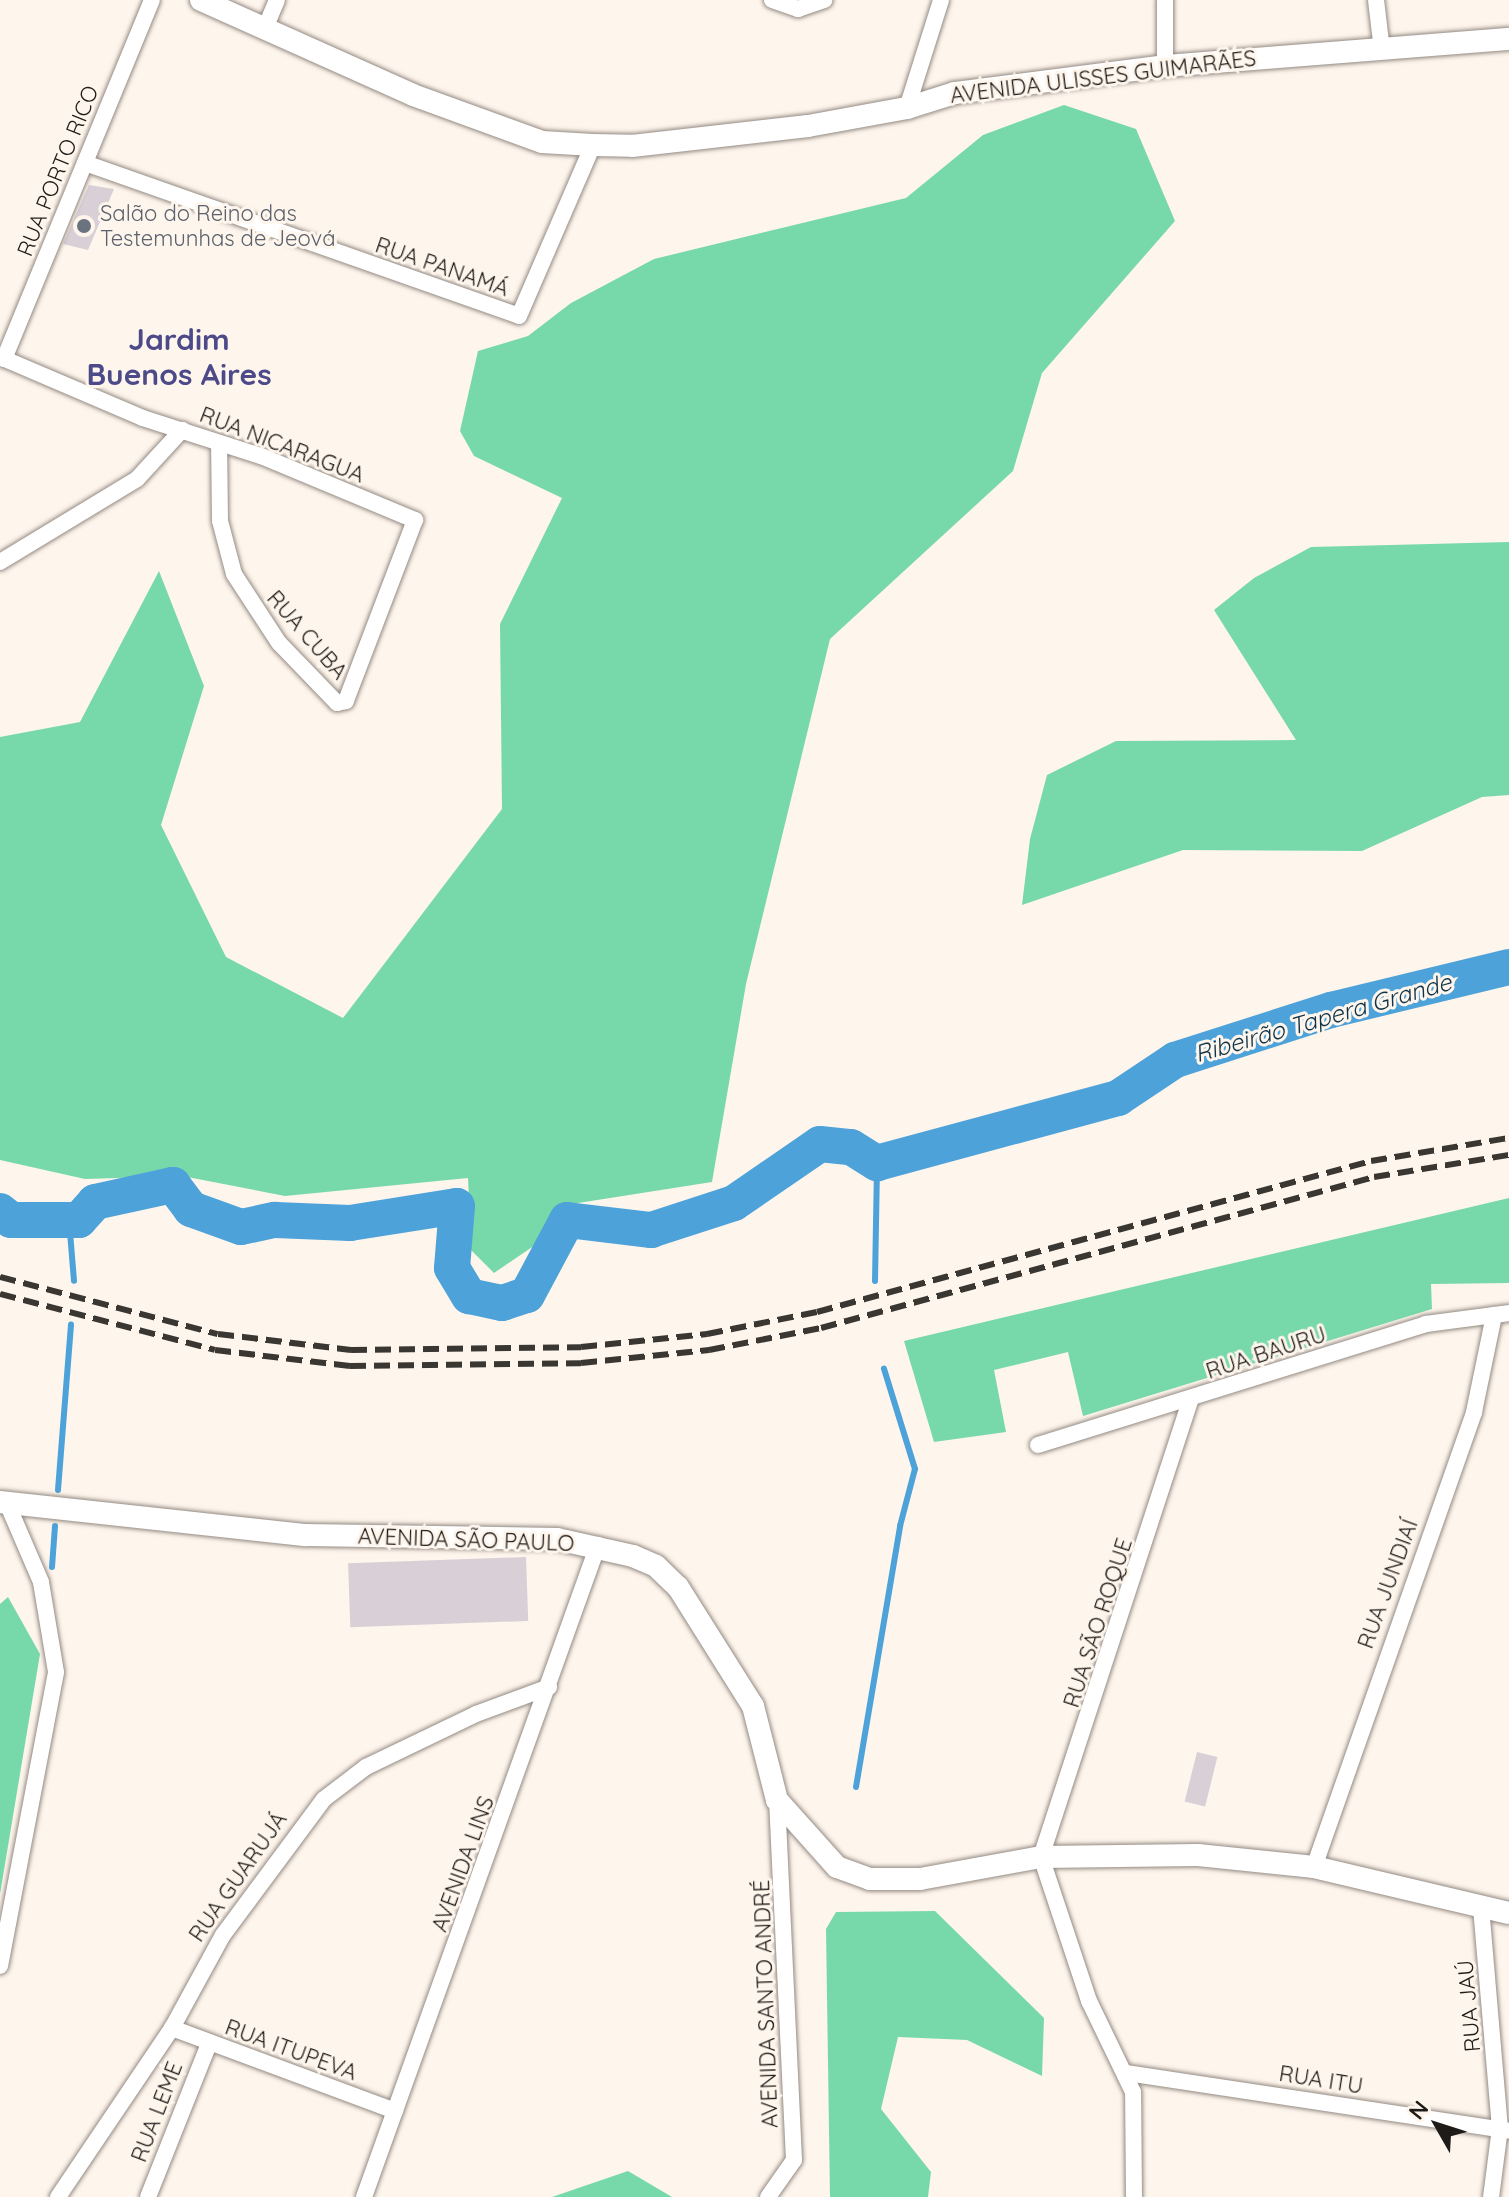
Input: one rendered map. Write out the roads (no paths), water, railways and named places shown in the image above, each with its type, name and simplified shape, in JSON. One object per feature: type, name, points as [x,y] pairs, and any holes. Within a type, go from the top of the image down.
[{"type":"main road","name":"AVENIDA ULISSES GUIMARÃES","points":[[201,0],[266,26],[413,95],[542,142],[593,145],[632,146],[808,126],[907,108],[955,93],[1165,66],[1509,39]]},
{"type":"main road","name":"AVENIDA SÃO PAULO","points":[[3,1503],[306,1535],[557,1539],[598,1545],[656,1566],[678,1587],[753,1706],[777,1800],[837,1867],[870,1879],[920,1879],[1041,1857],[1198,1855],[1314,1867],[1509,1913]]},
{"type":"street","name":"RUA PORTO RICO","points":[[2,358],[152,0]]},
{"type":"street","points":[[266,26],[277,0]]},
{"type":"street","points":[[772,0],[798,9],[824,0]]},
{"type":"street","points":[[907,108],[941,0]]},
{"type":"street","points":[[1165,0],[1165,66]]},
{"type":"street","points":[[1376,0],[1382,50]]},
{"type":"street","name":"RUA PANAMÁ","points":[[85,163],[519,316],[593,145]]},
{"type":"street","name":"RUA NICARAGUA","points":[[2,358],[182,430],[261,456],[415,520]]},
{"type":"street","points":[[0,562],[137,479],[182,430]]},
{"type":"street","name":"RUA CUBA","points":[[219,444],[220,521],[234,574],[258,617],[337,703],[346,701],[415,520]]},
{"type":"street","name":"RUA BAURU","points":[[1038,1445],[1144,1408],[1190,1400],[1426,1324],[1502,1314]]},
{"type":"street","name":"RUA JUNDIAÍ","points":[[1314,1867],[1474,1412],[1502,1314]]},
{"type":"street","name":"RUA SÃO ROQUE","points":[[1041,1857],[1190,1400]]},
{"type":"street","points":[[0,1966],[56,1672],[41,1582],[3,1503]]},
{"type":"street","name":"AVENIDA LINS","points":[[364,2197],[598,1545]]},
{"type":"street","name":"RUA GUARUJÁ","points":[[58,2197],[172,2028],[223,1935],[324,1799],[366,1767],[476,1714],[549,1687]]},
{"type":"street","name":"AVENIDA SANTO ANDRÉ","points":[[768,2197],[794,2160],[777,1800]]},
{"type":"street","points":[[1041,1857],[1089,2001],[1127,2073],[1135,2115],[1134,2197]]},
{"type":"street","name":"RUA JAÚ","points":[[1481,1907],[1504,2130],[1491,2197]]},
{"type":"street","name":"RUA ITUPEVA","points":[[172,2028],[395,2111]]},
{"type":"street","name":"RUA LEME","points":[[148,2197],[209,2044]]},
{"type":"street","name":"RUA ITU","points":[[1127,2073],[1504,2130]]},
{"type":"waterway","name":"Ribeirão Tapera Grande","points":[[0,1211],[11,1220],[79,1220],[95,1202],[173,1185],[191,1209],[241,1227],[275,1220],[350,1223],[457,1206],[452,1268],[469,1296],[502,1303],[527,1295],[567,1220],[651,1230],[734,1203],[820,1144],[851,1147],[877,1163],[1118,1098],[1175,1060],[1331,1010],[1509,967]]},
{"type":"waterway","points":[[875,1281],[877,1163]]},
{"type":"waterway","points":[[69,1220],[74,1281]]},
{"type":"waterway","points":[[58,1490],[71,1325]]},
{"type":"waterway","points":[[856,1787],[900,1526],[915,1469],[884,1369]]},
{"type":"waterway","points":[[52,1567],[55,1526]]},
{"type":"railway","points":[[0,1277],[218,1334],[351,1350],[581,1347],[707,1334],[817,1312],[1371,1161],[1509,1138]]},
{"type":"railway","points":[[0,1294],[215,1350],[350,1366],[581,1363],[709,1350],[821,1328],[1374,1177],[1509,1155]]},
{"type":"place","name":"Salão do Reino das Testemunhas de Jeová","points":[[84,226]]},
{"type":"district","name":"Jardim Buenos Aires","points":[[179,356]]}]
